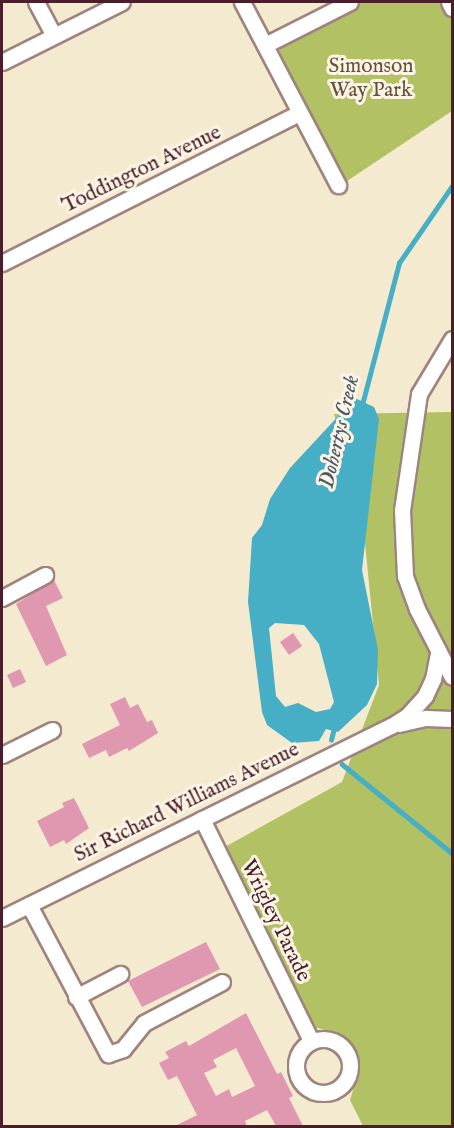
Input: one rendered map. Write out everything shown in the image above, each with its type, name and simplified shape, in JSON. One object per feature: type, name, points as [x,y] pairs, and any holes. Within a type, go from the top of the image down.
[{"type":"street","points":[[36,2],[54,36]]},
{"type":"street","points":[[2,62],[122,2]]},
{"type":"street","points":[[242,2],[338,185]]},
{"type":"street","points":[[265,45],[350,2]]},
{"type":"street","points":[[449,2],[453,8]]},
{"type":"street","name":"Toddington Avenue","points":[[2,263],[299,113]]},
{"type":"street","points":[[453,339],[419,394],[402,510],[405,576],[438,653],[453,677]]},
{"type":"street","points":[[2,598],[45,575]]},
{"type":"street","points":[[391,726],[407,716],[425,696],[434,679],[438,653]]},
{"type":"street","points":[[391,726],[426,718],[453,719]]},
{"type":"street","name":"Sir Richard Williams Avenue","points":[[2,918],[391,726]]},
{"type":"street","points":[[2,755],[52,730]]},
{"type":"street","name":"Wrigley Parade","points":[[202,819],[311,1041]]},
{"type":"street","points":[[30,905],[76,998],[108,1054],[123,1049],[144,1023],[222,982]]},
{"type":"street","points":[[76,998],[120,974]]},
{"type":"green space","name":"Simonson Way Park","points":[[362,2],[443,2],[452,20],[452,111],[344,183],[277,54],[284,44]]},
{"type":"green space","points":[[452,412],[452,1126],[363,1126],[350,1100],[360,1067],[353,1045],[343,1036],[311,1026],[223,848],[342,782],[379,685],[364,533],[334,414]]},
{"type":"water","points":[[355,398],[374,407],[379,419],[362,570],[378,650],[377,684],[367,705],[338,732],[326,729],[319,741],[292,743],[267,725],[262,712],[248,602],[252,538],[262,525],[270,499],[290,468]],"holes":[[[275,623],[304,625],[319,644],[334,702],[330,709],[316,712],[298,703],[285,707],[276,696],[269,628]]]},
{"type":"building","points":[[54,580],[63,598],[46,606],[67,655],[46,666],[16,604]]},
{"type":"building","points":[[293,633],[302,646],[289,655],[280,642]]},
{"type":"building","points":[[20,669],[26,682],[13,688],[7,675]]},
{"type":"building","points":[[125,697],[130,708],[138,704],[147,722],[152,720],[158,733],[129,751],[127,748],[109,757],[106,750],[89,758],[82,744],[120,725],[110,704]]},
{"type":"building","points":[[74,798],[89,828],[66,844],[64,840],[50,847],[37,821],[64,807],[62,803]]},
{"type":"building","points":[[206,942],[220,969],[142,1007],[128,981]]},
{"type":"building","points":[[246,1013],[277,1074],[281,1072],[293,1096],[289,1098],[303,1126],[276,1126],[267,1110],[245,1121],[247,1126],[175,1126],[197,1115],[177,1076],[168,1080],[159,1063],[169,1058],[165,1052],[186,1041],[189,1046]],"holes":[[[236,1048],[255,1086],[232,1097],[229,1089],[216,1096],[204,1073],[217,1067],[213,1060]]]},
{"type":"waterway","name":"Dohertys Creek","points":[[362,405],[399,263],[452,186]]},
{"type":"waterway","name":"Dohertys Creek","points":[[331,740],[335,724]]},
{"type":"waterway","name":"Dohertys Creek","points":[[342,764],[452,853]]}]
